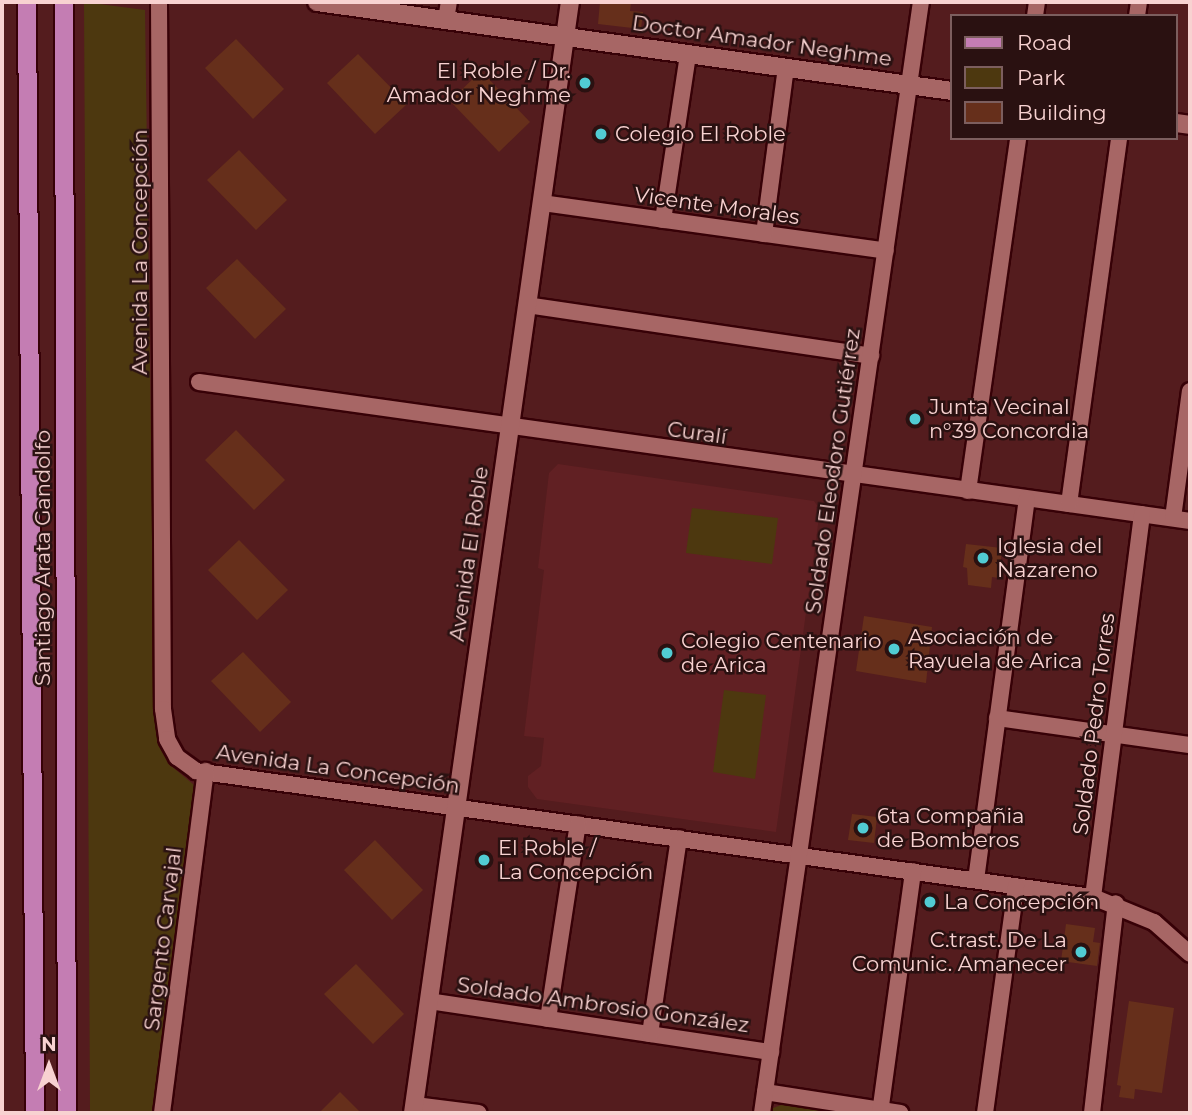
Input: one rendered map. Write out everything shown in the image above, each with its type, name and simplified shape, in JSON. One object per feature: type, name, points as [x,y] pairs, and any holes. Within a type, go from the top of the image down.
[{"type":"main road","name":"Santiago Arata Gandolfo","points":[[27,2],[35,1113]]},
{"type":"main road","name":"Santiago Arata Gandolfo","points":[[64,2],[67,1113]]},
{"type":"street","name":"Avenida La Concepción","points":[[159,2],[163,709],[167,739],[177,757],[196,771],[1093,897],[1116,903],[1154,922],[1190,954]]},
{"type":"street","name":"Doctor Amador Neghme","points":[[317,2],[448,11],[565,36],[950,91]]},
{"type":"street","name":"Avenida El Roble","points":[[414,1109],[570,2]]},
{"type":"street","name":"Soldado Eleodoro Gutiérrez","points":[[762,1113],[922,2]]},
{"type":"street","points":[[663,220],[688,54]]},
{"type":"street","points":[[764,234],[786,68]]},
{"type":"street","points":[[968,491],[1017,140]]},
{"type":"street","points":[[1069,504],[1119,140]]},
{"type":"street","name":"Vicente Morales","points":[[542,203],[886,251]]},
{"type":"street","points":[[527,305],[871,356]]},
{"type":"street","name":"Curalí","points":[[199,382],[510,428],[1190,521]]},
{"type":"street","points":[[1173,518],[1190,391]]},
{"type":"street","points":[[976,880],[1027,499]]},
{"type":"street","name":"Soldado Pedro Torres","points":[[1093,897],[1142,514]]},
{"type":"street","points":[[998,718],[1190,744]]},
{"type":"street","name":"Sargento Carvajal","points":[[162,1113],[206,771]]},
{"type":"street","points":[[548,1018],[578,824]]},
{"type":"street","points":[[650,1034],[679,838]]},
{"type":"street","points":[[880,1112],[913,871]]},
{"type":"street","points":[[985,1113],[1016,886]]},
{"type":"street","points":[[1092,1113],[1116,903]]},
{"type":"street","name":"Soldado Ambrosio González","points":[[429,1001],[771,1052]]},
{"type":"street","points":[[765,1092],[900,1113]]},
{"type":"street","points":[[414,1109],[479,1113]]},
{"type":"shaded area","name":"Colegio Centenario de Arica","points":[[558,464],[814,501],[820,510],[776,832],[537,799],[528,787],[528,776],[541,766],[544,738],[524,736],[544,570],[538,568],[549,473]]},
{"type":"green space","points":[[84,2],[145,10],[155,720],[168,763],[194,785],[196,793],[157,1113],[90,1113]]},
{"type":"green space","points":[[692,508],[778,518],[772,564],[686,553]]},
{"type":"green space","points":[[724,690],[766,695],[755,779],[713,772]]},
{"type":"green space","points":[[784,1104],[851,1113],[773,1113],[773,1108]]},
{"type":"building","points":[[600,2],[631,2],[630,11],[643,12],[641,29],[598,24]]},
{"type":"building","points":[[236,39],[284,89],[253,119],[205,68]]},
{"type":"building","points":[[358,54],[407,104],[375,134],[327,83]]},
{"type":"building","points":[[481,71],[530,122],[499,152],[450,101]]},
{"type":"building","points":[[239,150],[287,200],[256,230],[207,180]]},
{"type":"building","points":[[237,259],[286,309],[255,339],[206,288]]},
{"type":"building","points":[[236,430],[285,480],[254,510],[205,460]]},
{"type":"building","points":[[239,540],[288,590],[257,620],[208,570]]},
{"type":"building","name":"Iglesia del Nazareno","points":[[966,544],[1002,548],[999,578],[992,577],[991,588],[968,585],[967,568],[963,567]]},
{"type":"building","name":"Asociación de Rayuela de Arica","points":[[864,616],[932,627],[926,683],[856,671]]},
{"type":"building","points":[[243,652],[291,702],[260,732],[211,681]]},
{"type":"building","name":"6ta Compañia de Bomberos","points":[[852,814],[877,817],[874,843],[848,840]]},
{"type":"building","points":[[375,840],[423,890],[392,920],[344,870]]},
{"type":"building","name":"C.trast. De La Comunic. Amanecer","points":[[1066,924],[1095,928],[1093,942],[1100,943],[1097,966],[1061,961]]},
{"type":"building","points":[[356,964],[404,1014],[373,1044],[324,994]]},
{"type":"building","points":[[1129,1001],[1174,1008],[1162,1093],[1135,1089],[1134,1099],[1119,1097],[1121,1086],[1117,1085]]},
{"type":"building","points":[[340,1092],[361,1113],[319,1113]]},
{"type":"place","name":"El Roble / Dr. Amador Neghme","points":[[585,83]]},
{"type":"place","name":"Colegio El Roble","points":[[601,134]]},
{"type":"place","name":"Junta Vecinal n°39 Concordia","points":[[915,419]]},
{"type":"place","name":"Iglesia del Nazareno","points":[[983,558]]},
{"type":"place","name":"Asociación de Rayuela de Arica","points":[[894,649]]},
{"type":"place","name":"Colegio Centenario de Arica","points":[[667,653]]},
{"type":"place","name":"6ta Compañia de Bomberos","points":[[863,828]]},
{"type":"place","name":"El Roble / La Concepción","points":[[484,860]]},
{"type":"place","name":"La Concepción","points":[[930,902]]},
{"type":"place","name":"C.trast. De La Comunic. Amanecer","points":[[1081,952]]}]
